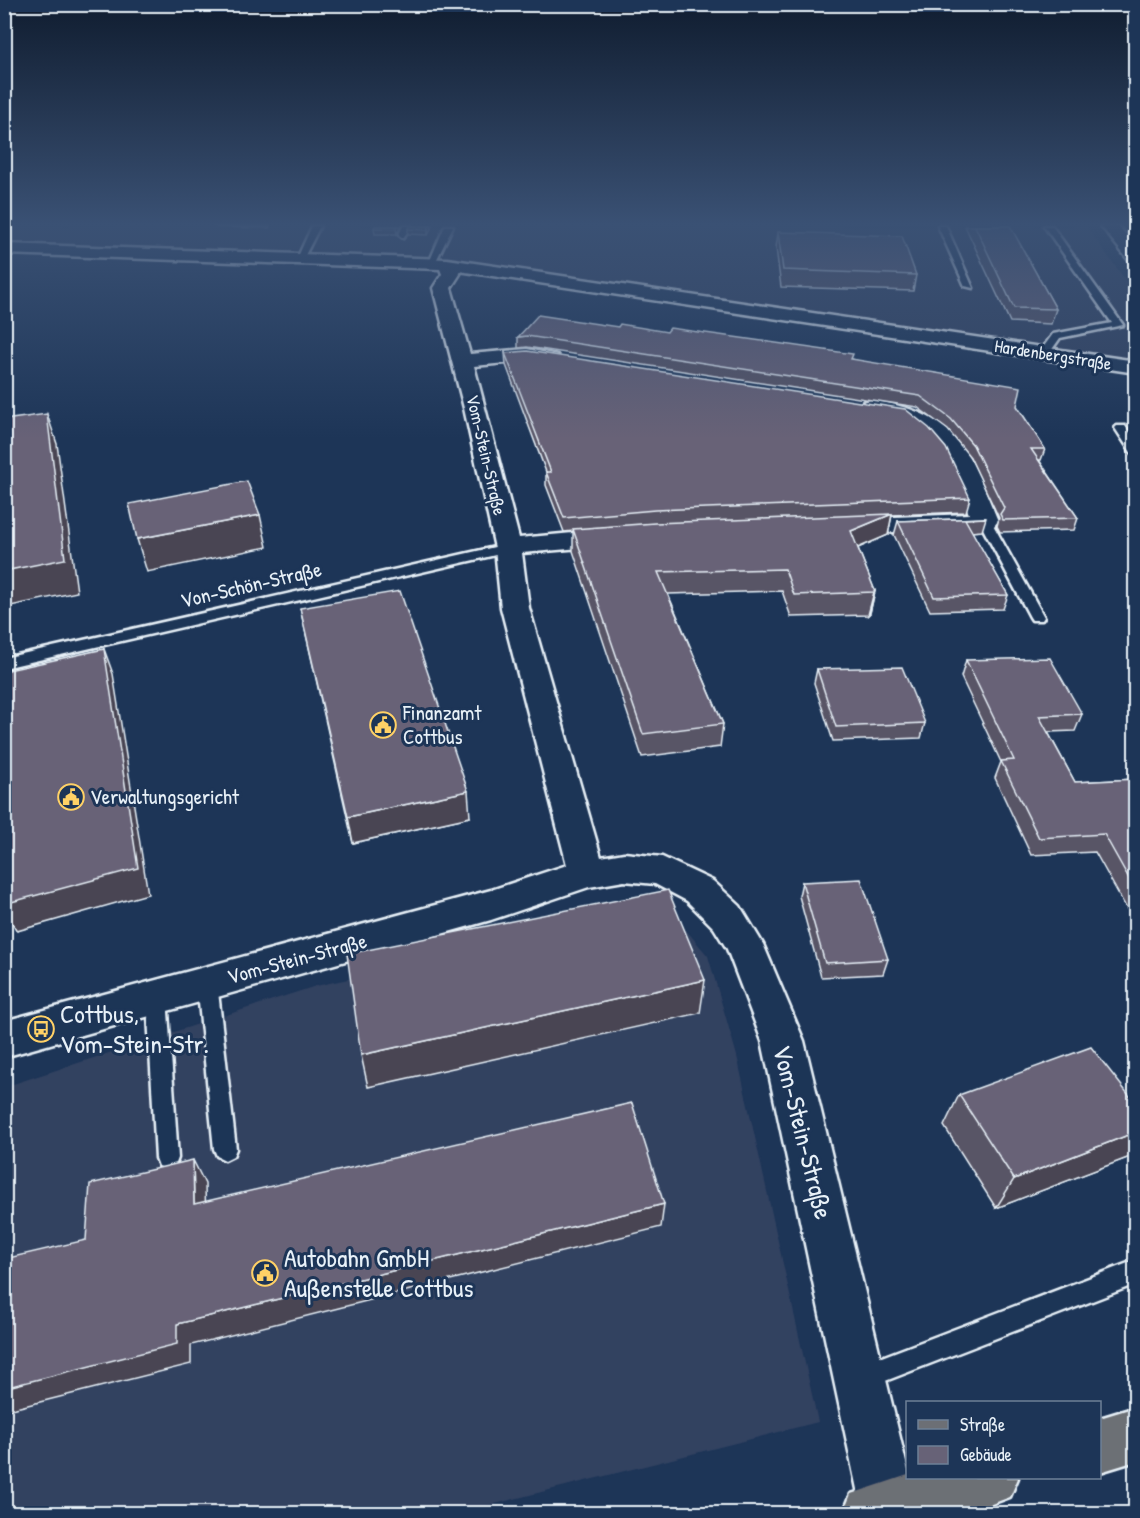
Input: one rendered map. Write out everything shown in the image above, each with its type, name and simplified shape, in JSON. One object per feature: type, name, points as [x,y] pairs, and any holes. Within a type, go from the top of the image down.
[{"type":"main road","points":[[1101,1445],[1136,1434]]},
{"type":"main road","points":[[880,1511],[988,1479]]},
{"type":"street","name":"Vom-Stein-Straße","points":[[445,297],[463,361],[508,548],[515,608],[587,873]]},
{"type":"street","name":"Hardenbergstraße","points":[[660,297],[1136,367]]},
{"type":"street","points":[[463,361],[527,356],[570,362]]},
{"type":"street","points":[[819,528],[985,520],[961,460],[925,422],[909,414],[849,404]]},
{"type":"street","points":[[508,548],[533,543],[642,535]]},
{"type":"street","name":"Vom-Stein-Straße","points":[[4,1039],[491,906],[587,873],[624,867],[662,872],[700,891],[727,917],[744,944],[783,1041],[861,1377],[880,1511]]},
{"type":"lane","points":[[1044,354],[1057,336],[1118,325],[1098,297]]},
{"type":"lane","points":[[1121,428],[1136,451]]},
{"type":"lane","points":[[985,520],[1037,617]]},
{"type":"lane","name":"Von-Schön-Straße","points":[[4,663],[508,548]]},
{"type":"lane","points":[[207,983],[225,1149]]},
{"type":"lane","points":[[157,997],[166,1158]]},
{"type":"lane","points":[[861,1377],[1136,1272]]},
{"type":"shaded area","points":[[693,297],[1135,297],[1135,362]]},
{"type":"shaded area","points":[[669,910],[708,956],[737,1056],[818,1422],[459,1513],[5,1513],[4,1087],[316,986]]},
{"type":"building","points":[[1009,297],[1049,297],[1056,309],[1014,308]]},
{"type":"building","points":[[538,315],[667,332],[670,328],[853,354],[851,359],[1021,387],[1017,406],[1045,449],[1031,449],[1078,518],[1003,520],[1000,514],[1004,508],[973,445],[951,419],[920,396],[527,336],[518,337]]},
{"type":"building","points":[[527,351],[905,409],[929,428],[946,448],[970,498],[655,510],[564,518],[546,472],[551,472],[505,353]]},
{"type":"building","points":[[47,414],[65,559],[4,571],[4,420]]},
{"type":"building","points":[[247,481],[260,515],[137,539],[129,504]]},
{"type":"building","points":[[892,514],[851,531],[874,592],[794,595],[785,569],[658,572],[723,724],[643,734],[573,529],[655,523]]},
{"type":"building","points":[[986,518],[965,519],[1008,595],[934,597],[898,521]]},
{"type":"building","name":"Finanzamt Cottbus","points":[[400,591],[468,791],[348,817],[300,608]]},
{"type":"building","name":"Verwaltungsgericht","points":[[104,649],[138,868],[4,904],[4,671]]},
{"type":"building","points":[[1050,658],[1082,714],[1039,716],[1075,782],[1136,779],[1136,891],[1104,834],[1039,838],[1001,761],[1014,760],[966,660]]},
{"type":"building","points":[[902,667],[925,723],[836,727],[817,669]]},
{"type":"building","points":[[861,879],[888,959],[825,963],[802,882]]},
{"type":"building","points":[[668,890],[705,980],[361,1055],[347,954]]},
{"type":"building","points":[[1091,1047],[1136,1104],[1136,1132],[1014,1179],[959,1095]]},
{"type":"building","name":"Autobahn GmbH Außenstelle Cottbus","points":[[632,1103],[664,1204],[177,1324],[177,1344],[4,1388],[4,1259],[86,1240],[90,1184],[193,1160],[194,1204]]},
{"type":"place","name":"Finanzamt Cottbus","points":[[383,725]]},
{"type":"place","name":"Verwaltungsgericht","points":[[71,797]]},
{"type":"place","name":"Cottbus, Vom-Stein-Str.","points":[[41,1029]]},
{"type":"place","name":"Autobahn GmbH Außenstelle Cottbus","points":[[265,1273]]}]
